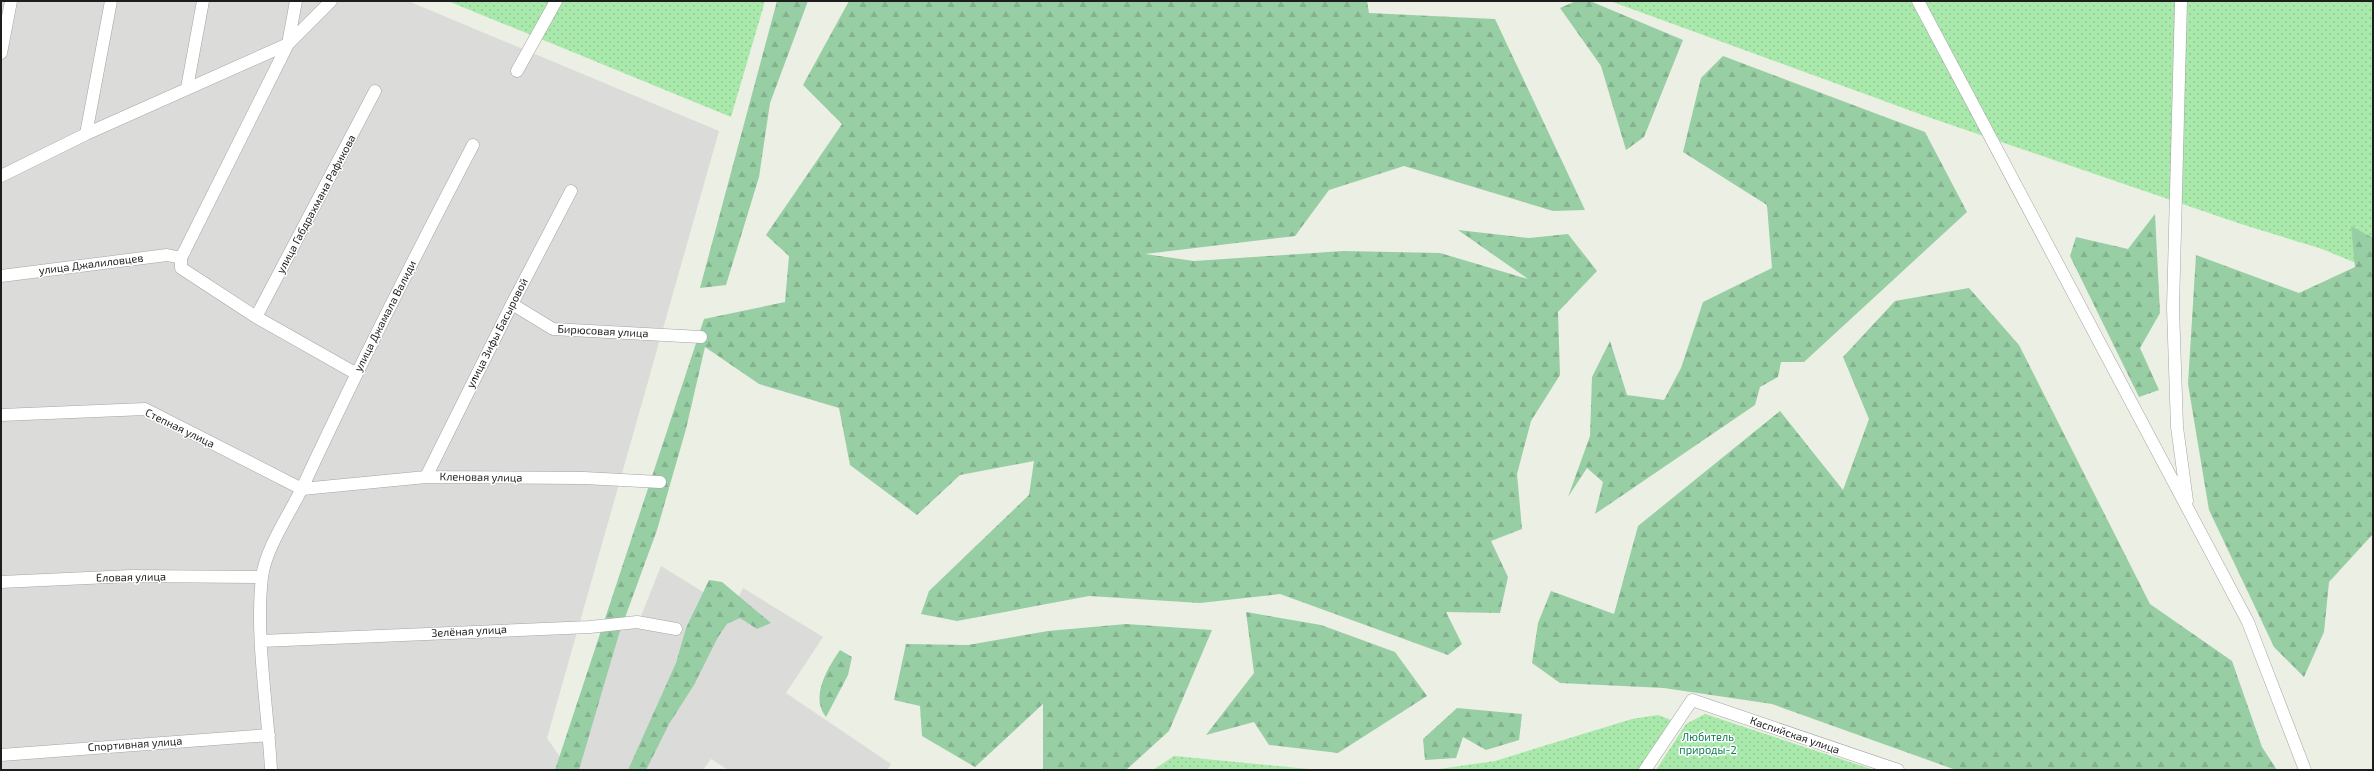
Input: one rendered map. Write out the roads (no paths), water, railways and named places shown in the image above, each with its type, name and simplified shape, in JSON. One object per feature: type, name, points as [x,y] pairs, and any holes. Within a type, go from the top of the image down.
[{"type":"street","points":[[1,54],[11,1]]},
{"type":"street","points":[[86,134],[111,1]]},
{"type":"street","points":[[187,88],[203,1]]},
{"type":"street","points":[[296,1],[288,44],[181,258],[182,268],[256,316],[355,373]]},
{"type":"street","points":[[1,176],[86,134],[288,44],[331,1]]},
{"type":"street","points":[[517,71],[556,1]]},
{"type":"street","points":[[1918,1],[2248,622],[2305,770]]},
{"type":"street","points":[[2181,1],[2173,308],[2177,427],[2189,510]]},
{"type":"street","name":"улица Габдрахмана Рафикова","points":[[256,316],[375,91]]},
{"type":"street","name":"улица Джамала Валиди","points":[[271,770],[261,641],[262,577],[266,558],[302,489],[355,373],[473,145]]},
{"type":"street","name":"улица Зифы Басыровой","points":[[426,477],[512,304],[571,191]]},
{"type":"street","name":"улица Джалиловцев","points":[[1,276],[167,255],[181,258]]},
{"type":"street","name":"Бирюсовая улица","points":[[512,304],[553,329],[701,336]]},
{"type":"street","name":"Степная улица","points":[[1,415],[145,409],[302,489]]},
{"type":"street","name":"Кленовая улица","points":[[302,489],[426,477],[584,478],[660,482]]},
{"type":"street","name":"Еловая улица","points":[[1,582],[131,576],[262,577]]},
{"type":"street","name":"Зелёная улица","points":[[261,641],[590,627],[636,622],[676,629]]},
{"type":"street","name":"Каспийская улица","points":[[1645,770],[1692,700],[1898,770]]},
{"type":"street","name":"Спортивная улица","points":[[1,755],[269,735]]},
{"type":"park label","name":"Любитель природы-2","points":[[1708,743]]}]
